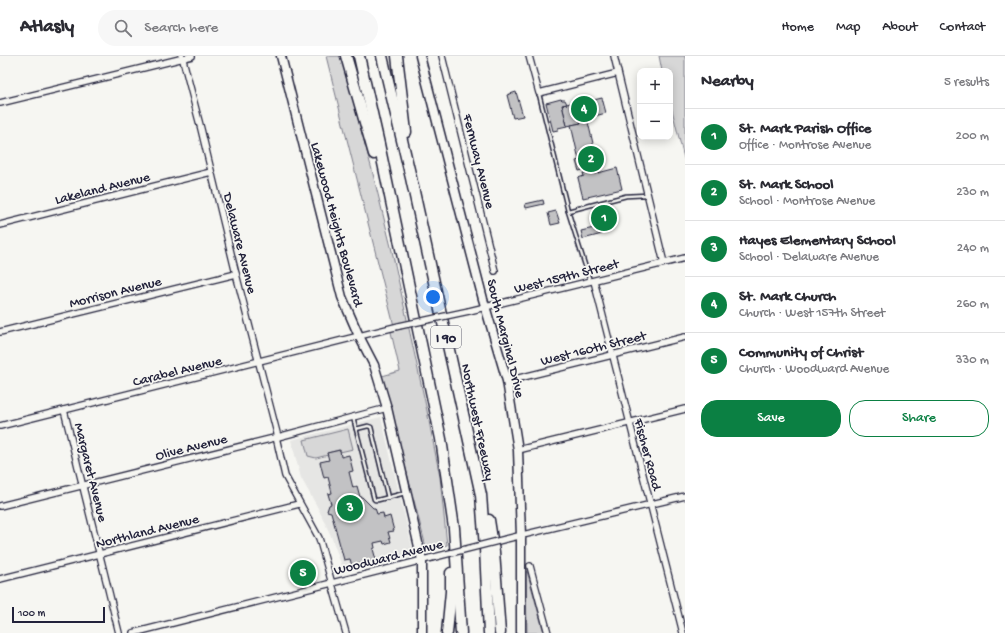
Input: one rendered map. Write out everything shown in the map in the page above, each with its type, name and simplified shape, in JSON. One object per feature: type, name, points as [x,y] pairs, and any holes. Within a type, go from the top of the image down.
[{"type":"highway","points":[[346,56],[398,236]]},
{"type":"highway","name":"I 90","points":[[359,56],[440,440],[454,528],[461,633]]},
{"type":"highway","name":"Northwest Freeway","points":[[382,56],[411,178],[481,495],[489,633]]},
{"type":"highway","points":[[397,56],[411,178]]},
{"type":"highway","points":[[440,440],[451,538],[451,592],[447,633]]},
{"type":"highway","points":[[481,495],[489,516],[493,545],[500,633]]},
{"type":"main road","name":"Lakewood Heights Boulevard","points":[[281,56],[342,297],[359,336],[374,365],[395,440],[422,560],[422,633]]},
{"type":"main road","name":"South Marginal Drive","points":[[420,56],[507,381],[518,450],[521,536],[521,633]]},
{"type":"street","points":[[0,103],[182,57],[192,56]]},
{"type":"street","name":"Fernway Avenue","points":[[442,56],[495,271]]},
{"type":"street","points":[[529,56],[539,93],[618,73]]},
{"type":"street","points":[[614,56],[664,263]]},
{"type":"street","name":"Delaware Avenue","points":[[182,57],[259,362],[285,476],[319,538],[346,633]]},
{"type":"street","name":"Lakeland Avenue","points":[[0,225],[210,172]]},
{"type":"street","name":"West 159th Street","points":[[359,336],[486,307],[685,258]]},
{"type":"street","name":"Morrison Avenue","points":[[0,332],[236,274]]},
{"type":"street","name":"Fischer Road","points":[[592,281],[683,633]]},
{"type":"street","name":"Carabel Avenue","points":[[0,426],[359,336]]},
{"type":"street","name":"West 160th Street","points":[[507,381],[685,337]]},
{"type":"street","name":"Olive Avenue","points":[[0,506],[387,408]]},
{"type":"street","points":[[518,450],[685,409]]},
{"type":"street","name":"Margaret Avenue","points":[[64,410],[119,633]]},
{"type":"street","name":"Woodward Avenue","points":[[133,633],[506,539],[685,496]]},
{"type":"street","name":"Northland Avenue","points":[[0,579],[300,504]]},
{"type":"street","points":[[530,566],[548,633]]},
{"type":"lane","points":[[539,93],[568,211],[592,281]]},
{"type":"lane","points":[[568,211],[626,196],[647,195]]},
{"type":"lane","points":[[353,417],[372,496],[375,500],[407,493]]},
{"type":"lane","points":[[356,429],[368,426],[371,427],[388,498]]},
{"type":"shaded area","points":[[326,56],[341,56],[392,251],[427,411],[440,477],[447,545],[427,551],[382,376],[400,371],[391,332],[395,330]]},
{"type":"shaded area","points":[[659,56],[685,56],[685,162],[673,114],[673,68],[661,68]]},
{"type":"shaded area","points":[[381,417],[414,555],[344,572],[331,536],[318,508],[301,478],[291,440]]},
{"type":"shaded area","points":[[348,429],[353,449],[340,452],[339,450],[316,458],[308,456],[304,440]]},
{"type":"shaded area","points":[[527,571],[544,633],[527,633]]},
{"type":"building","points":[[516,92],[523,116],[513,118],[507,95]]},
{"type":"building","points":[[602,98],[606,113],[580,120],[581,123],[567,126],[562,105],[576,102],[577,104]]},
{"type":"building","points":[[561,99],[565,100],[567,104],[562,105],[567,126],[553,131],[546,103]]},
{"type":"building","points":[[587,118],[596,156],[599,155],[602,157],[603,161],[602,165],[592,168],[594,174],[617,168],[622,189],[583,198],[578,178],[584,176],[583,173],[590,171],[589,168],[579,171],[576,161],[579,160],[571,125],[581,123],[580,120]]},
{"type":"building","points":[[543,200],[544,204],[526,208],[525,204]]},
{"type":"building","points":[[606,209],[607,213],[611,212],[613,222],[609,223],[608,219],[605,220],[605,224],[598,226],[594,212]]},
{"type":"building","points":[[556,211],[560,223],[551,225],[548,213]]},
{"type":"building","points":[[600,225],[602,234],[583,239],[581,231],[598,227]]},
{"type":"building","points":[[340,450],[341,457],[349,455],[353,471],[349,472],[353,488],[357,486],[360,497],[375,508],[377,514],[383,513],[384,518],[390,516],[394,531],[388,532],[391,542],[384,544],[383,541],[374,543],[375,548],[373,549],[376,560],[352,566],[350,559],[344,560],[331,512],[327,511],[329,505],[331,504],[328,494],[332,493],[328,477],[324,478],[320,462],[329,460],[327,453]]},
{"type":"place","name":"St. Mark Church","points":[[584,109]]},
{"type":"place","name":"St. Mark School","points":[[591,159]]},
{"type":"place","name":"St. Mark Parish Office","points":[[604,218]]},
{"type":"place","name":"Hayes Elementary School","points":[[350,508]]},
{"type":"place","name":"Community of Christ","points":[[303,573]]}]
